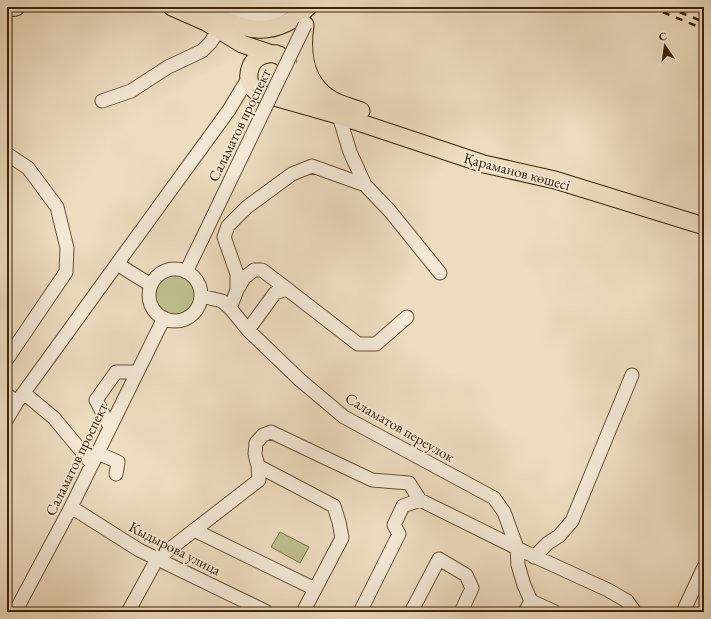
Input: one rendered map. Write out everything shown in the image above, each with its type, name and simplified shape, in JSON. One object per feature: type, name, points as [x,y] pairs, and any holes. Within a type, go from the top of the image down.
[{"type":"main road","points":[[7,8],[16,7]]},
{"type":"main road","points":[[172,7],[186,12],[242,44],[282,57],[287,62],[301,91],[313,103],[335,114]]},
{"type":"main road","points":[[205,7],[235,25],[250,29],[264,29],[278,26],[290,21],[308,7]]},
{"type":"main road","points":[[305,25],[302,43],[307,70],[313,82],[321,92],[332,100],[488,153],[555,180]]},
{"type":"main road","points":[[224,33],[241,54],[249,74],[251,85],[256,91],[267,96],[335,114]]},
{"type":"main road","points":[[249,74],[253,62],[260,56],[269,53]]},
{"type":"main road","points":[[267,96],[277,95],[288,87],[292,74]]},
{"type":"main road","name":"Қараманов көшесі","points":[[335,114],[484,164],[555,180],[704,226]]},
{"type":"street","points":[[205,7],[244,18],[265,19],[284,7]]},
{"type":"street","name":"Саламатов проспект","points":[[186,272],[313,7]]},
{"type":"street","points":[[102,101],[131,91],[168,67],[202,51],[224,33]]},
{"type":"street","points":[[7,419],[16,397],[117,264],[229,110],[249,74]]},
{"type":"street","points":[[229,110],[240,101],[250,97],[267,96]]},
{"type":"street","points":[[335,114],[365,185],[389,210],[440,273]]},
{"type":"street","points":[[7,154],[28,168],[57,207],[67,248],[66,272],[7,359]]},
{"type":"street","points":[[237,290],[238,274],[224,237],[228,226],[246,207],[292,174],[312,166],[365,185]]},
{"type":"street","points":[[117,264],[151,285]]},
{"type":"street","points":[[176,269],[186,272],[194,278],[199,286],[201,296],[198,306],[192,314],[184,319],[173,321],[164,318],[156,313],[150,304],[149,295],[151,285],[157,276],[166,271],[176,269]]},
{"type":"street","points":[[230,308],[237,290],[244,278],[254,270],[262,270],[358,344],[376,344],[406,317]]},
{"type":"street","points":[[248,330],[275,293],[287,290]]},
{"type":"street","name":"Саламатов переулок","points":[[201,296],[222,301],[230,308],[248,330],[300,380],[344,417],[494,498],[504,512],[517,548],[518,565],[528,606]]},
{"type":"street","name":"Саламатов проспект","points":[[13,607],[71,507],[164,318]]},
{"type":"street","points":[[110,427],[96,400],[116,372],[137,372]]},
{"type":"street","points":[[534,557],[548,543],[559,536],[572,521],[632,375]]},
{"type":"street","points":[[16,397],[54,418],[95,459],[118,462],[116,474]]},
{"type":"street","points":[[128,612],[157,559],[259,480],[255,454],[256,442],[263,435],[271,432],[372,480],[409,483],[420,500],[465,524],[608,590],[626,601],[635,612]]},
{"type":"street","points":[[258,466],[334,506],[339,522],[342,538],[303,612]]},
{"type":"street","points":[[360,612],[399,534],[394,525],[403,506],[420,500]]},
{"type":"street","name":"Кыдырова улица","points":[[71,507],[139,550],[267,612]]},
{"type":"street","points":[[194,530],[315,589]]},
{"type":"street","points":[[411,612],[439,559],[466,575],[472,588],[462,612]]},
{"type":"street","points":[[683,612],[704,567]]},
{"type":"street","points":[[528,606],[554,612]]},
{"type":"green space","points":[[175,275],[183,277],[189,281],[193,287],[195,295],[193,303],[189,309],[183,313],[175,315],[167,313],[161,309],[157,303],[155,295],[157,287],[161,281],[167,277]]},
{"type":"green space","points":[[280,532],[309,547],[300,563],[271,547]]},
{"type":"railway","points":[[650,7],[704,29]]},
{"type":"railway","points":[[667,7],[704,22]]}]
